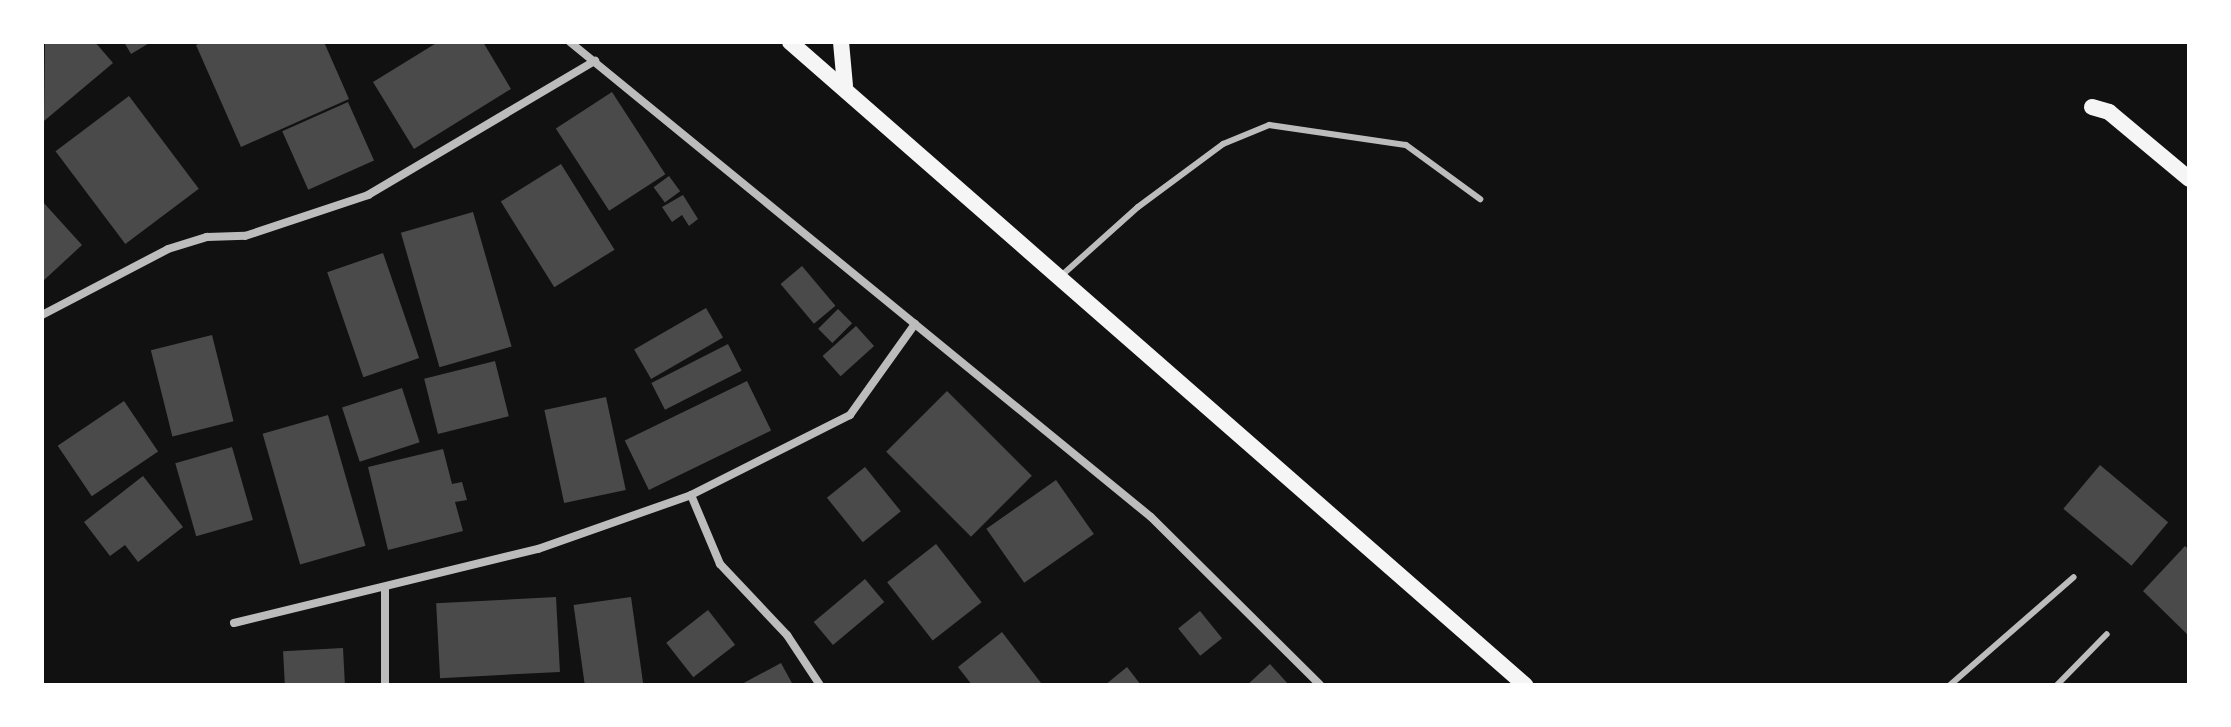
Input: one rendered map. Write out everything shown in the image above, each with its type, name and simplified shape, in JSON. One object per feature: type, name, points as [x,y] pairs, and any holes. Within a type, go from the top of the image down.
[{"type":"main road","points":[[790,42],[845,86],[1058,279],[1525,685]]},
{"type":"main road","points":[[841,42],[845,86]]},
{"type":"main road","points":[[2092,107],[2109,112],[2189,179]]},
{"type":"street","points":[[570,42],[1151,517],[1320,685]]},
{"type":"street","points":[[42,315],[168,249],[207,237],[245,236],[368,195],[595,61]]},
{"type":"street","points":[[234,623],[538,549],[691,495],[850,415],[915,324]]},
{"type":"street","points":[[691,495],[720,564],[787,635],[820,685]]},
{"type":"street","points":[[385,588],[385,685]]},
{"type":"lane","points":[[1058,279],[1138,207],[1211,153],[1269,125],[1406,145],[1480,199]]},
{"type":"lane","points":[[1950,685],[2074,577]]},
{"type":"lane","points":[[2057,685],[2107,634]]},
{"type":"building","points":[[45,42],[95,42],[113,63],[44,121]]},
{"type":"building","points":[[124,42],[151,42],[131,54]]},
{"type":"building","points":[[203,42],[324,42],[349,99],[241,147],[196,45]]},
{"type":"building","points":[[438,42],[483,42],[511,89],[414,149],[373,82]]},
{"type":"building","points":[[612,92],[665,174],[609,211],[556,128]]},
{"type":"building","points":[[129,96],[199,189],[125,244],[56,151]]},
{"type":"building","points":[[348,102],[374,160],[308,190],[282,131]]},
{"type":"building","points":[[561,164],[615,250],[554,287],[501,202]]},
{"type":"building","points":[[669,176],[680,191],[665,203],[654,187]]},
{"type":"building","points":[[683,195],[698,219],[689,226],[682,215],[672,222],[662,207]]},
{"type":"building","points":[[42,201],[82,245],[42,282]]},
{"type":"building","points":[[473,212],[512,347],[439,367],[401,233]]},
{"type":"building","points":[[383,253],[419,358],[363,377],[327,272]]},
{"type":"building","points":[[802,266],[835,306],[814,324],[781,284]]},
{"type":"building","points":[[706,308],[723,337],[651,379],[634,350]]},
{"type":"building","points":[[838,309],[852,323],[832,343],[818,329]]},
{"type":"building","points":[[856,326],[874,346],[841,376],[823,356]]},
{"type":"building","points":[[212,335],[234,421],[172,437],[151,350]]},
{"type":"building","points":[[728,344],[742,371],[665,410],[651,383]]},
{"type":"building","points":[[495,361],[509,416],[438,434],[424,379]]},
{"type":"building","points":[[747,381],[771,430],[649,490],[625,441]]},
{"type":"building","points":[[402,388],[420,442],[360,462],[342,407]]},
{"type":"building","points":[[947,391],[1032,476],[971,537],[886,452]]},
{"type":"building","points":[[606,397],[626,490],[564,503],[544,410]]},
{"type":"building","points":[[124,401],[158,452],[92,496],[58,446]]},
{"type":"building","points":[[328,415],[365,546],[300,564],[263,434]]},
{"type":"building","points":[[232,447],[253,520],[196,536],[175,463]]},
{"type":"building","points":[[443,449],[452,484],[462,482],[467,500],[455,502],[463,531],[388,550],[368,467]]},
{"type":"building","points":[[2100,465],[2168,522],[2132,566],[2063,509]]},
{"type":"building","points":[[865,467],[901,511],[863,542],[827,498]]},
{"type":"building","points":[[143,476],[183,527],[138,562],[125,545],[110,556],[84,522]]},
{"type":"building","points":[[1056,480],[1094,534],[1024,583],[986,529]]},
{"type":"building","points":[[936,544],[982,602],[933,640],[887,582]]},
{"type":"building","points":[[2185,546],[2189,550],[2189,636],[2143,591]]},
{"type":"building","points":[[865,579],[884,602],[833,645],[814,622]]},
{"type":"building","points":[[556,597],[560,672],[440,678],[436,603]]},
{"type":"building","points":[[631,597],[643,685],[585,685],[574,605]]},
{"type":"building","points":[[708,610],[735,645],[693,677],[666,643]]},
{"type":"building","points":[[1200,611],[1222,638],[1200,656],[1178,629]]},
{"type":"building","points":[[1002,632],[1041,683],[972,685],[958,667]]},
{"type":"building","points":[[343,648],[345,685],[285,685],[283,651]]},
{"type":"building","points":[[781,663],[793,685],[740,685]]},
{"type":"building","points":[[1270,664],[1289,685],[1247,685]]},
{"type":"building","points":[[1127,667],[1141,685],[1105,685]]}]
